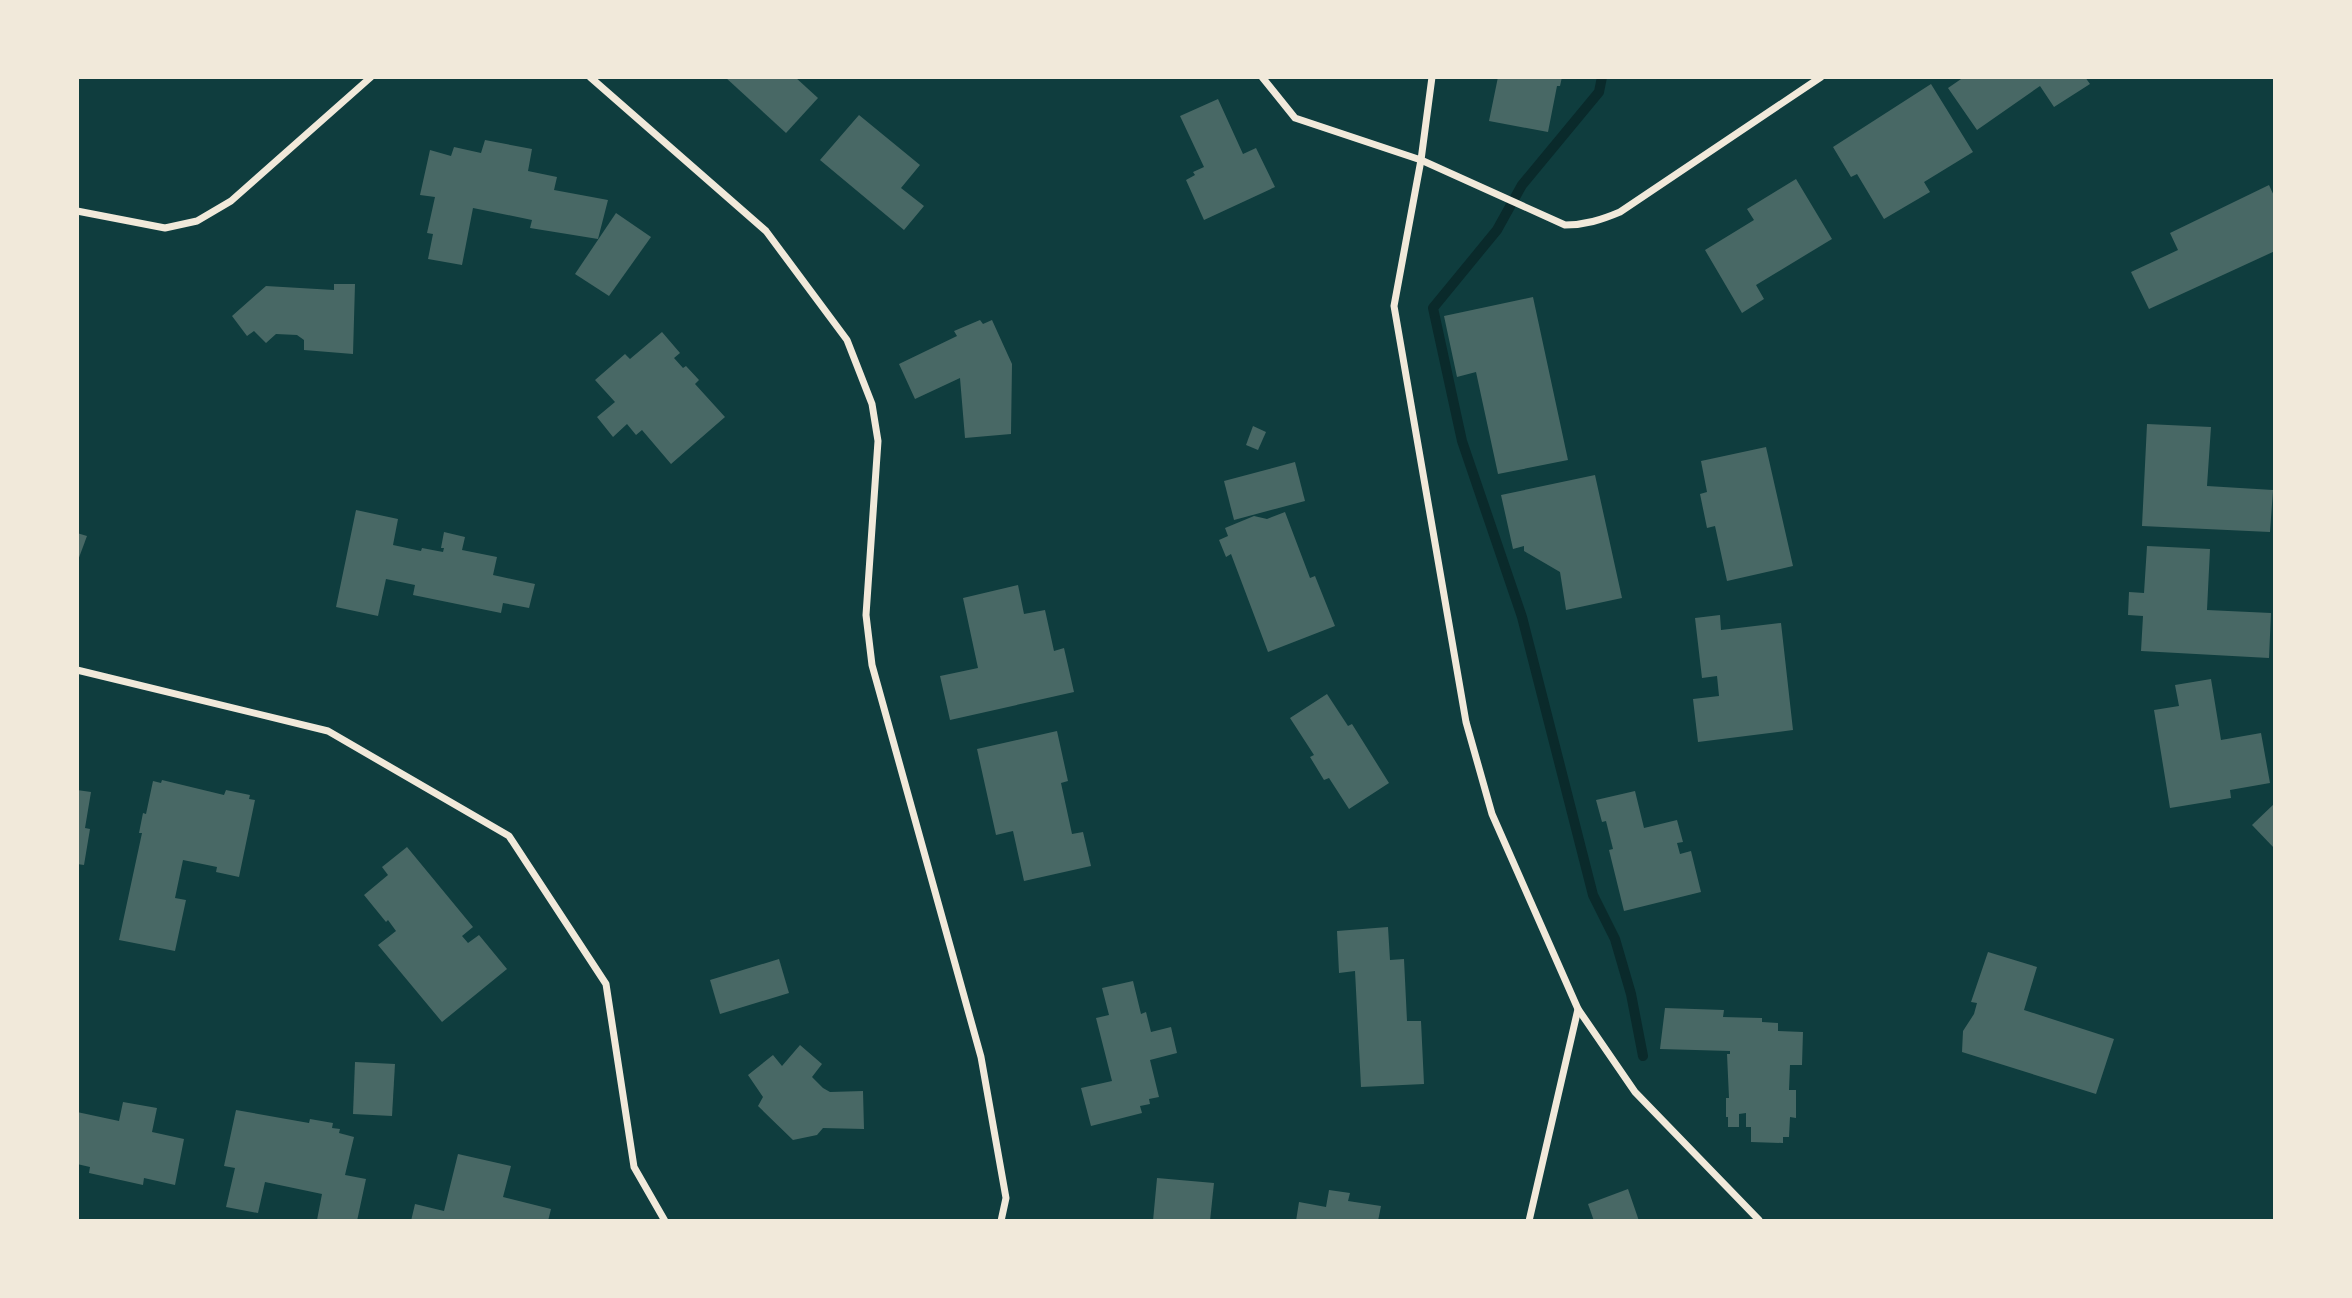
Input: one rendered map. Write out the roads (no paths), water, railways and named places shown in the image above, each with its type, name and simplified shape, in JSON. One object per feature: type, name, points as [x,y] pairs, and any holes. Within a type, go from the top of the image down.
[{"type":"street","points":[[77,211],[165,228],[197,221],[231,201],[371,77]]},
{"type":"street","points":[[590,77],[766,231],[847,340],[872,404],[878,441],[866,615],[872,665],[981,1057],[1006,1198],[1001,1221]]},
{"type":"street","points":[[1262,77],[1295,118],[1421,160],[1565,225],[1582,225],[1620,212],[1821,77]]},
{"type":"street","points":[[1432,77],[1421,160],[1394,306],[1466,722],[1492,814],[1578,1009],[1635,1092],[1759,1220]]},
{"type":"street","points":[[77,670],[328,731],[509,836],[606,984],[634,1167],[664,1221]]},
{"type":"street","points":[[1529,1221],[1578,1009]]},
{"type":"waterway","points":[[1602,77],[1599,92],[1522,185],[1497,230],[1433,308],[1462,441],[1522,617],[1593,895],[1615,939],[1631,994],[1643,1056]]}]
